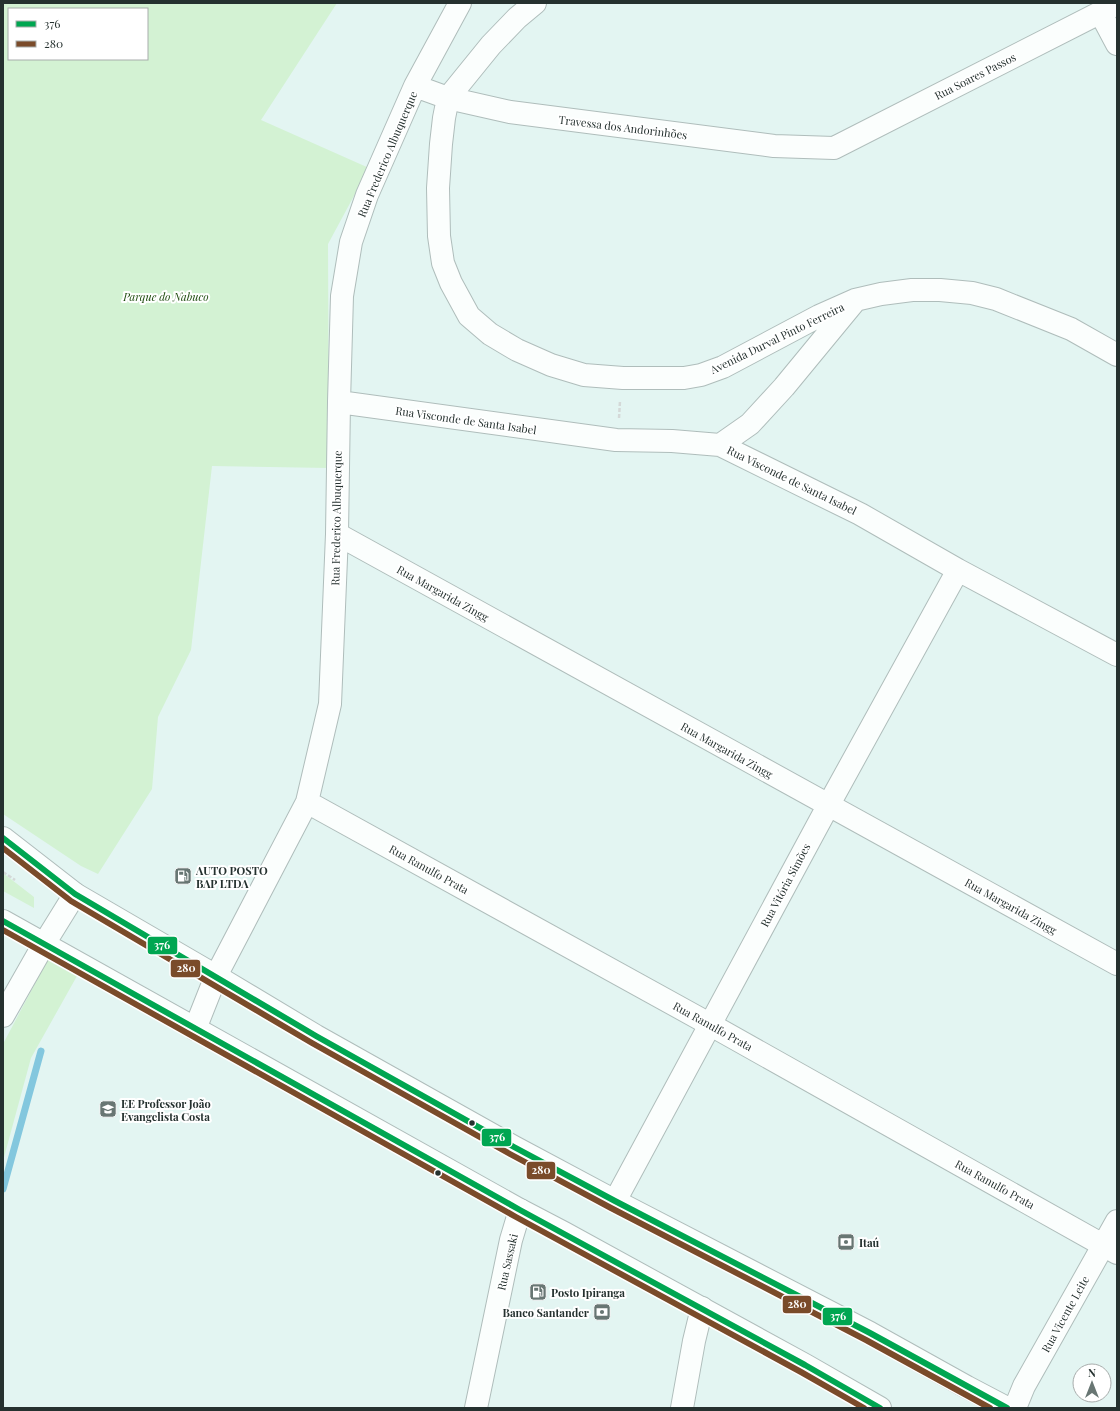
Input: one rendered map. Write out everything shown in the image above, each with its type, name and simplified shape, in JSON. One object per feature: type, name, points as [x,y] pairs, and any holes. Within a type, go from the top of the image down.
[{"type":"street","name":"Rua Frederico Albuquerque","points":[[195,1029],[216,976],[307,802],[330,704],[337,534],[342,296],[351,242],[367,195],[415,86],[460,3]]},
{"type":"street","name":"Avenida Durval Pinto Ferreira","points":[[535,3],[517,18],[491,45],[448,98],[444,118],[438,188],[439,236],[443,263],[451,283],[469,316],[490,334],[517,350],[551,366],[584,375],[623,378],[684,378],[701,375],[723,368],[819,316],[855,300],[880,294],[912,290],[940,290],[972,293],[996,299],[1071,329],[1117,355]]},
{"type":"street","points":[[1108,8],[1117,44]]},
{"type":"street","name":"Rua Soares Passos","points":[[834,148],[1108,8]]},
{"type":"street","name":"Travessa dos Andorinhões","points":[[415,86],[448,98],[510,112],[774,146],[834,148]]},
{"type":"street","name":"Avenida Durval Pinto Ferreira","points":[[720,445],[750,424],[818,347],[855,300]]},
{"type":"street","name":"Rua Visconde de Santa Isabel","points":[[339,402],[616,440],[672,441],[720,445],[860,514],[958,570],[1117,655]]},
{"type":"street","name":"Rua Margarida Zingg","points":[[337,534],[1117,964]]},
{"type":"street","name":"Rua Vitória Simões","points":[[615,1201],[828,806],[958,570]]},
{"type":"street","name":"Rua Ranulfo Prata","points":[[307,802],[711,1025],[1110,1249]]},
{"type":"street","points":[[3,838],[75,894],[316,1036],[514,1147],[615,1201],[870,1332],[967,1388],[1007,1408]]},
{"type":"street","points":[[3,1016],[44,944],[75,894]]},
{"type":"street","points":[[3,921],[520,1210],[571,1236],[702,1308],[880,1408]]},
{"type":"street","name":"Rua Sassaki","points":[[476,1408],[510,1248],[520,1210]]},
{"type":"street","name":"Rua Vicente Leite","points":[[1015,1408],[1028,1380],[1110,1249],[1117,1221]]},
{"type":"street","points":[[682,1408],[694,1341],[702,1308]]},
{"type":"path","points":[[616,440],[623,378]]},
{"type":"green space","name":"Parque do Nabuco","points":[[3,3],[337,3],[261,120],[369,168],[328,244],[329,468],[212,466],[191,650],[158,717],[152,789],[98,874],[81,866],[3,814]]},
{"type":"green space","points":[[3,873],[34,897],[34,908],[3,891]]},
{"type":"green space","points":[[49,957],[77,976],[31,1058],[3,1161],[3,1044]]},
{"type":"waterway","points":[[3,1189],[41,1051]]},
{"type":"transit line","name":"376","points":[[3,838],[75,894],[316,1036],[514,1147],[870,1333],[1007,1408]]},
{"type":"transit line","name":"280","points":[[3,848],[71,901],[312,1043],[510,1154],[866,1340],[990,1408]]},
{"type":"transit line","name":"376","points":[[3,921],[520,1210],[805,1365],[880,1408]]},
{"type":"transit line","name":"280","points":[[3,930],[516,1217],[801,1372],[864,1408]]},
{"type":"place","name":"AUTO POSTO BAP LTDA","points":[[183,876]]},
{"type":"place","name":"EE Professor João Evangelista Costa","points":[[108,1109]]},
{"type":"place","name":"Itaú","points":[[846,1242]]},
{"type":"place","name":"Posto Ipiranga","points":[[538,1292]]},
{"type":"place","name":"Banco Santander","points":[[602,1312]]}]
